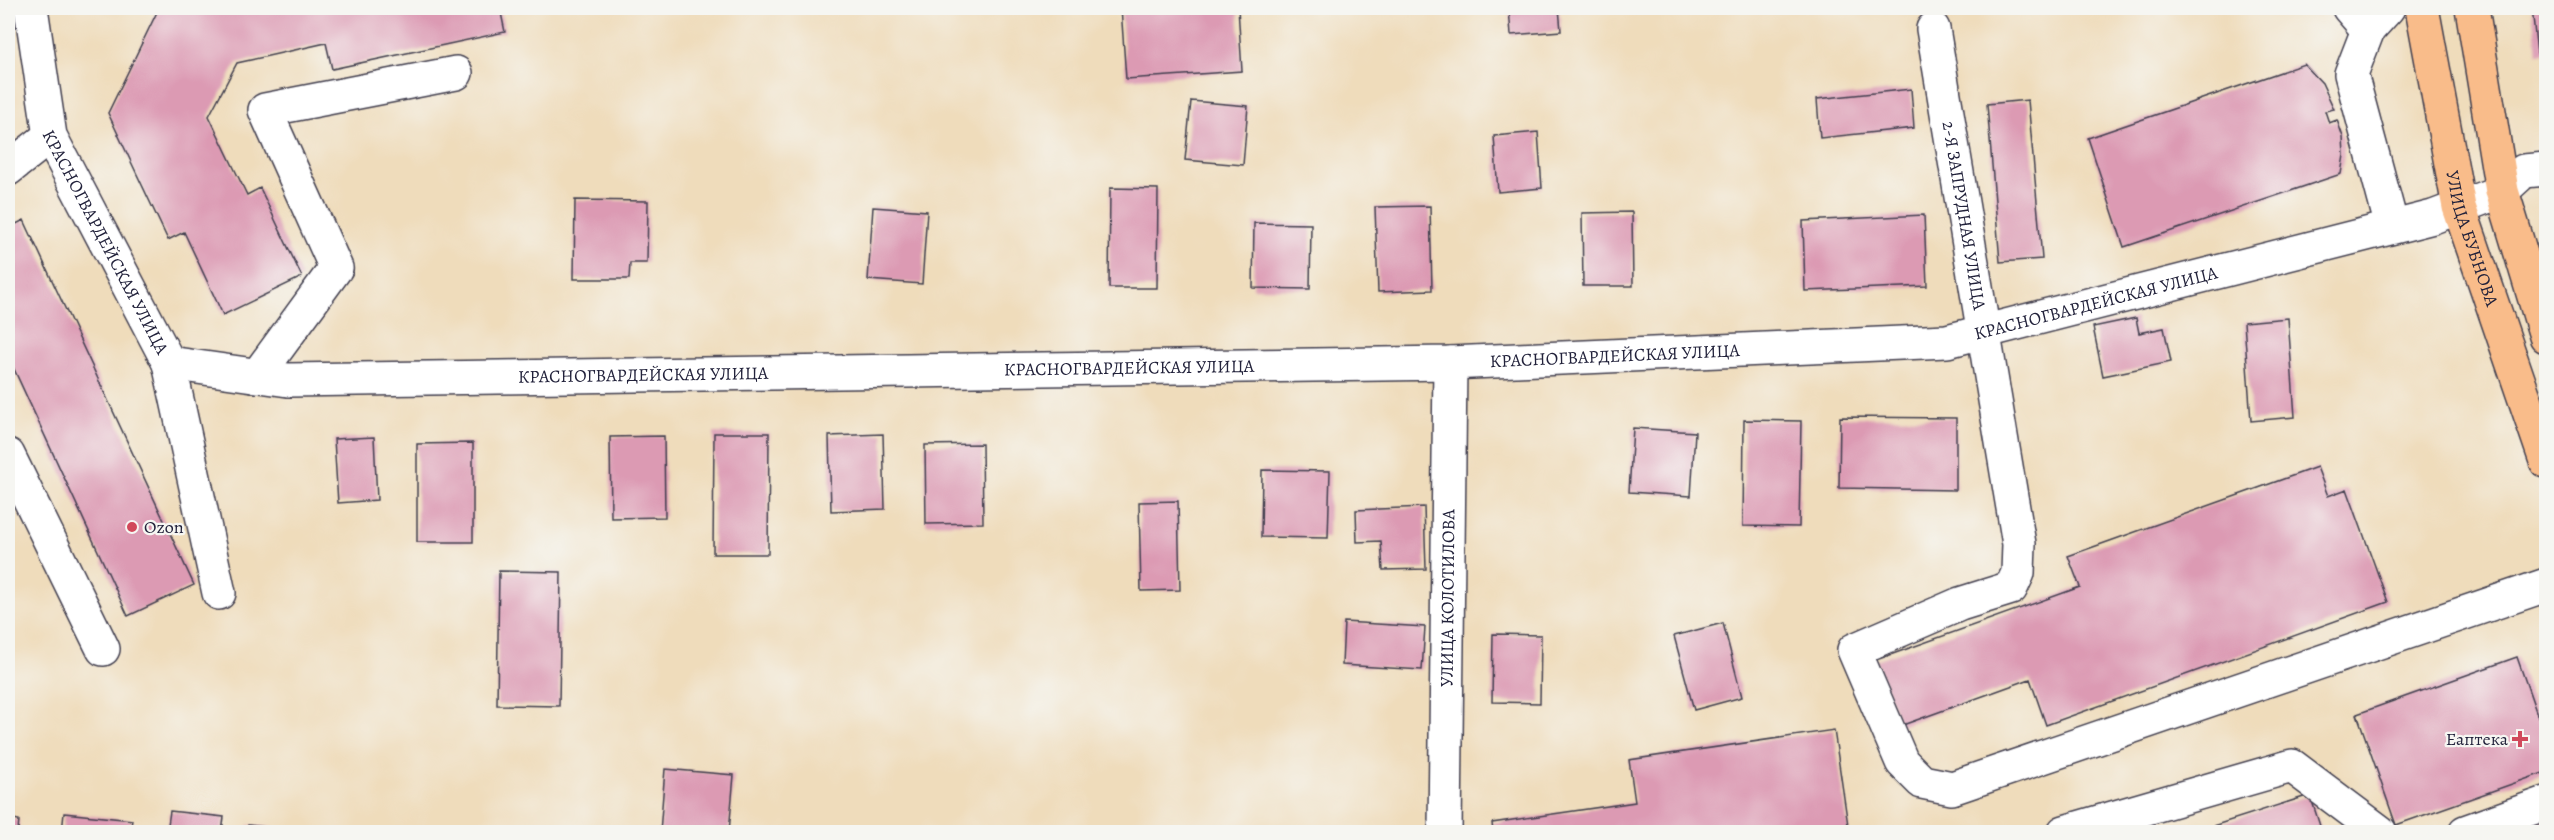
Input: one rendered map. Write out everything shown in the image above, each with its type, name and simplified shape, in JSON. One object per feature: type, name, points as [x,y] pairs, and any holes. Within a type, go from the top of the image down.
[{"type":"main road","name":"УЛИЦА БУБНОВА","points":[[2422,8],[2459,207],[2547,461]]},
{"type":"main road","points":[[2472,8],[2502,190],[2547,336]]},
{"type":"street","name":"КРАСНОГВАРДЕЙСКАЯ УЛИЦА","points":[[31,8],[50,136],[169,363],[288,380],[1450,363],[1947,340],[2392,227],[2459,207],[2502,190]]},
{"type":"street","points":[[2368,15],[2351,74],[2392,227]]},
{"type":"street","name":"2-Я ЗАПРУДНАЯ УЛИЦА","points":[[1933,29],[2019,544],[2018,573],[2011,588],[1960,604],[1854,650],[1902,762],[1922,782],[1952,788],[2547,585]]},
{"type":"street","points":[[257,376],[336,268],[265,110],[456,73]]},
{"type":"street","points":[[8,169],[50,136]]},
{"type":"street","points":[[2502,190],[2524,171],[2547,169]]},
{"type":"street","points":[[169,363],[219,593]]},
{"type":"street","name":"УЛИЦА КОЛОТИЛОВА","points":[[1445,832],[1450,363]]},
{"type":"street","points":[[8,455],[104,649]]},
{"type":"street","points":[[2068,832],[2292,766],[2380,832]]},
{"type":"street","points":[[2465,832],[2547,803]]},
{"type":"building","points":[[159,8],[500,8],[505,32],[332,69],[326,43],[237,63],[209,116],[247,195],[260,188],[302,277],[223,315],[184,232],[168,240],[108,113]]},
{"type":"building","points":[[1121,8],[1238,8],[1242,71],[1126,79]]},
{"type":"building","points":[[1509,8],[1559,8],[1561,31],[1511,35]]},
{"type":"building","points":[[2532,8],[2546,8],[2546,52],[2537,53]]},
{"type":"building","points":[[2304,64],[2322,83],[2334,109],[2325,111],[2329,123],[2337,120],[2343,137],[2344,155],[2341,174],[2124,247],[2088,138]]},
{"type":"building","points":[[1911,89],[1914,128],[1820,138],[1817,99]]},
{"type":"building","points":[[2028,100],[2042,259],[2000,262],[1987,104]]},
{"type":"building","points":[[1191,101],[1248,106],[1243,165],[1185,160]]},
{"type":"building","points":[[1538,132],[1542,188],[1498,192],[1494,136]]},
{"type":"building","points":[[1110,188],[1158,189],[1157,288],[1109,288]]},
{"type":"building","points":[[575,200],[648,201],[647,263],[630,263],[629,279],[574,279]]},
{"type":"building","points":[[1430,206],[1432,290],[1378,292],[1375,207]]},
{"type":"building","points":[[873,207],[927,211],[922,284],[868,280]]},
{"type":"building","points":[[1632,212],[1633,286],[1583,286],[1582,213]]},
{"type":"building","points":[[1924,215],[1927,286],[1805,291],[1803,221]]},
{"type":"building","points":[[24,220],[194,585],[128,616],[8,356],[8,228]]},
{"type":"building","points":[[1254,223],[1311,224],[1310,289],[1253,288]]},
{"type":"building","points":[[2136,318],[2139,333],[2164,328],[2171,362],[2103,376],[2093,327]]},
{"type":"building","points":[[2288,318],[2295,417],[2251,421],[2244,322]]},
{"type":"building","points":[[1840,417],[1956,418],[1956,490],[1839,488]]},
{"type":"building","points":[[1744,420],[1801,421],[1799,527],[1743,526]]},
{"type":"building","points":[[1633,428],[1695,432],[1691,496],[1629,492]]},
{"type":"building","points":[[714,433],[769,433],[768,554],[713,554]]},
{"type":"building","points":[[883,434],[885,509],[831,511],[829,436]]},
{"type":"building","points":[[664,436],[665,517],[611,518],[610,437]]},
{"type":"building","points":[[374,437],[377,500],[338,503],[334,439]]},
{"type":"building","points":[[473,443],[473,542],[417,542],[417,444]]},
{"type":"building","points":[[982,444],[983,523],[926,524],[925,445]]},
{"type":"building","points":[[2317,467],[2328,496],[2347,489],[2388,602],[2046,725],[2030,679],[1900,726],[1876,660],[2080,587],[2068,556]]},
{"type":"building","points":[[1262,470],[1330,471],[1328,538],[1261,537]]},
{"type":"building","points":[[1178,501],[1180,590],[1141,591],[1139,502]]},
{"type":"building","points":[[1424,507],[1426,569],[1383,570],[1381,541],[1357,542],[1356,510]]},
{"type":"building","points":[[499,571],[561,572],[559,706],[497,705]]},
{"type":"building","points":[[1344,622],[1425,627],[1422,670],[1342,665]]},
{"type":"building","points":[[1723,623],[1742,697],[1694,710],[1674,636]]},
{"type":"building","points":[[1493,634],[1541,635],[1540,703],[1492,702]]},
{"type":"building","points":[[2517,657],[2546,740],[2546,772],[2396,825],[2357,714]]},
{"type":"building","points":[[1834,730],[1849,832],[1493,832],[1492,823],[1635,802],[1629,760]]},
{"type":"building","points":[[665,769],[734,775],[729,832],[660,832]]},
{"type":"building","points":[[2310,795],[2322,832],[2194,832]]},
{"type":"building","points":[[170,811],[224,817],[222,832],[167,832]]},
{"type":"building","points":[[64,813],[132,820],[130,832],[62,832]]},
{"type":"building","points":[[8,818],[19,820],[18,832],[8,832]]},
{"type":"building","points":[[2546,819],[2546,832],[2513,832]]},
{"type":"building","points":[[248,825],[302,831],[302,832],[248,832]]},
{"type":"building","points":[[504,829],[526,831],[526,832],[503,832]]},
{"type":"place","name":"Ozon","points":[[132,527]]},
{"type":"place","name":"Еаптека","points":[[2520,739]]}]
